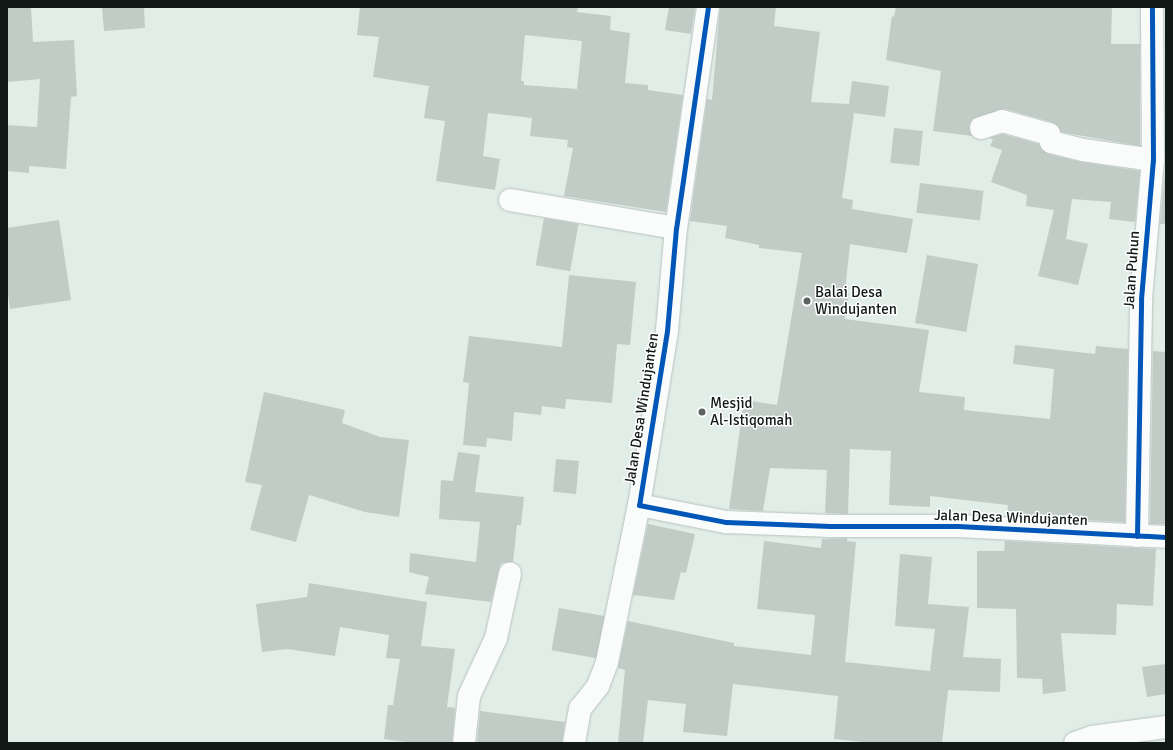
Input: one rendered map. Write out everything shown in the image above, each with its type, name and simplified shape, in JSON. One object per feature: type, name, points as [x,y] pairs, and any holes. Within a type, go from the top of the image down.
[{"type":"street","name":"Jalan Desa Windujanten","points":[[708,7],[676,228],[667,331],[639,505],[726,522],[830,526],[958,526],[1166,537]]},
{"type":"street","name":"Jalan Puhun","points":[[1136,536],[1141,299],[1153,160],[1152,7]]},
{"type":"street","points":[[981,128],[1002,121],[1049,134],[1051,142],[1083,150],[1153,160]]},
{"type":"street","points":[[510,200],[676,228]]},
{"type":"street","points":[[574,743],[580,709],[598,686],[607,662],[639,505]]},
{"type":"street","points":[[464,743],[469,696],[496,638],[510,574]]},
{"type":"street","points":[[1075,743],[1092,737],[1166,727]]},
{"type":"building","points":[[7,7],[31,7],[33,42],[74,40],[77,96],[71,97],[66,169],[29,166],[29,173],[7,171],[7,125],[37,127],[40,79],[7,82]]},
{"type":"building","points":[[102,7],[144,7],[145,28],[104,31]]},
{"type":"building","points":[[360,7],[578,7],[577,12],[611,16],[610,30],[630,33],[625,83],[648,85],[648,90],[683,95],[666,212],[564,196],[573,148],[567,147],[568,140],[530,136],[532,118],[488,113],[483,156],[500,159],[495,190],[436,181],[445,121],[424,118],[429,86],[373,77],[379,37],[357,35]],"holes":[[[525,35],[582,41],[577,89],[524,85],[524,81],[521,81]]]},
{"type":"building","points":[[669,7],[695,7],[691,34],[665,30]]},
{"type":"building","points":[[720,7],[776,7],[774,26],[820,32],[811,102],[849,104],[852,81],[889,86],[885,117],[854,113],[842,198],[853,200],[852,209],[913,219],[907,253],[850,244],[845,292],[849,293],[845,319],[929,330],[919,392],[965,397],[964,410],[1050,419],[1054,369],[1013,364],[1015,345],[1095,354],[1096,346],[1128,349],[1125,522],[1007,516],[1008,505],[930,496],[930,507],[889,505],[891,451],[850,449],[848,514],[825,513],[827,470],[770,468],[763,511],[729,509],[744,400],[777,405],[802,253],[759,248],[759,245],[725,238],[727,226],[690,221],[707,99],[712,100]]},
{"type":"building","points":[[896,7],[1112,7],[1111,44],[1140,44],[1140,146],[1061,132],[1052,122],[1005,109],[972,119],[969,126],[972,136],[933,131],[941,71],[886,60],[892,16],[894,17]]},
{"type":"building","points":[[1165,44],[1166,44],[1166,160]]},
{"type":"building","points":[[894,128],[923,131],[919,166],[890,163]]},
{"type":"building","points":[[1002,134],[1039,144],[1048,154],[1081,162],[1140,171],[1135,222],[1109,219],[1111,202],[1072,199],[1066,239],[1088,244],[1078,285],[1038,276],[1054,210],[1026,206],[1027,195],[991,182],[1002,150],[990,146],[993,139],[989,138]]},
{"type":"building","points":[[1166,160],[1166,224],[1160,224]]},
{"type":"building","points":[[920,183],[984,191],[980,221],[916,213]]},
{"type":"building","points":[[544,218],[578,224],[570,271],[536,265]]},
{"type":"building","points":[[59,220],[71,300],[10,309],[7,287],[7,228]]},
{"type":"building","points":[[927,255],[978,264],[966,332],[915,323]]},
{"type":"building","points":[[569,275],[636,282],[630,345],[617,344],[612,403],[566,399],[565,409],[542,406],[541,415],[514,412],[512,441],[487,438],[486,447],[463,445],[469,383],[463,382],[469,336],[562,347]]},
{"type":"building","points":[[1153,351],[1166,352],[1166,524],[1150,524]]},
{"type":"building","points":[[264,392],[345,410],[342,423],[380,437],[409,440],[399,517],[365,512],[309,495],[296,542],[250,530],[262,485],[245,482]]},
{"type":"building","points":[[458,452],[480,455],[475,492],[524,497],[521,525],[517,525],[513,562],[501,563],[491,602],[425,594],[429,577],[409,572],[410,553],[476,562],[480,522],[439,519],[441,480],[453,481]]},
{"type":"building","points":[[556,459],[579,461],[576,494],[553,492]]},
{"type":"building","points":[[648,524],[695,534],[686,573],[681,572],[674,600],[633,595]]},
{"type":"building","points":[[847,538],[847,541],[856,542],[845,662],[930,671],[935,629],[895,626],[900,554],[932,557],[928,604],[969,607],[963,657],[1001,659],[1000,692],[948,690],[942,743],[873,743],[834,739],[838,696],[733,684],[727,736],[683,732],[686,704],[648,700],[643,743],[618,743],[625,670],[618,668],[628,621],[734,643],[734,646],[811,655],[815,615],[757,609],[764,541],[821,548],[822,539]]},
{"type":"building","points":[[1005,541],[1156,549],[1153,606],[1117,604],[1116,635],[1061,633],[1066,691],[1043,694],[1042,679],[1017,678],[1016,609],[977,608],[977,551],[1004,551]]},
{"type":"building","points":[[309,583],[427,602],[421,646],[455,649],[447,707],[455,708],[452,743],[413,743],[384,739],[388,705],[393,705],[400,659],[386,658],[389,635],[340,627],[335,656],[287,649],[262,652],[256,604],[307,597]]},
{"type":"building","points":[[559,608],[604,616],[597,658],[552,650]]},
{"type":"building","points":[[1166,664],[1166,694],[1147,697],[1142,667]]},
{"type":"building","points":[[480,711],[565,722],[562,743],[477,743]]},
{"type":"cycle path","points":[[708,7],[676,228],[667,331],[639,505],[726,522],[830,526],[958,526],[1166,537]]},
{"type":"cycle path","points":[[1137,536],[1141,299],[1153,160],[1152,7]]},
{"type":"place","name":"Balai Desa Windujanten","points":[[807,301]]},
{"type":"place","name":"Mesjid Al-Istiqomah","points":[[702,412]]}]
